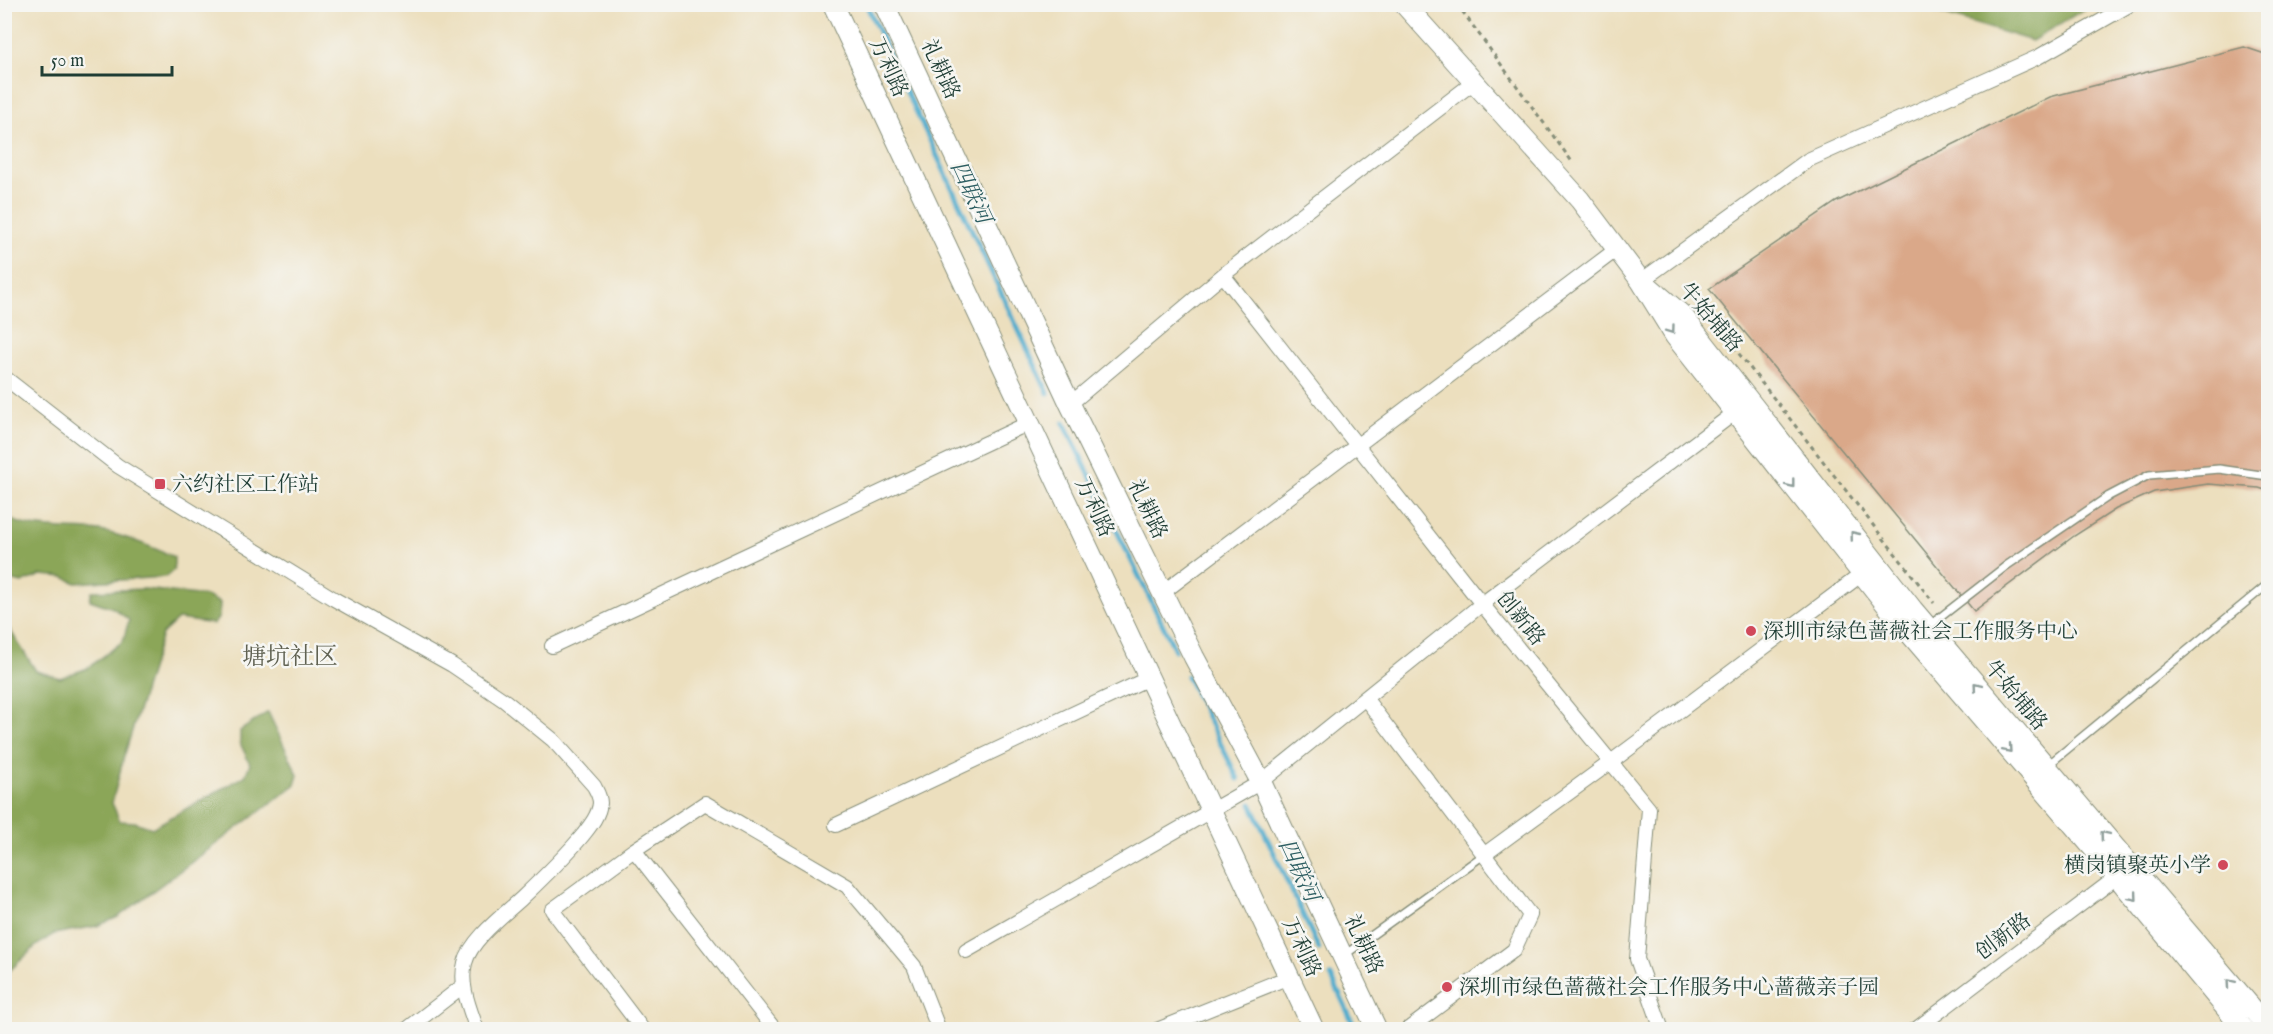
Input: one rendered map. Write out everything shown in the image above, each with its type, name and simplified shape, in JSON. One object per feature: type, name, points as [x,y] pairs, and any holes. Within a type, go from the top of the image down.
[{"type":"street","name":"万利路","points":[[833,4],[1314,1029]]},
{"type":"street","name":"礼耕路","points":[[884,4],[1070,404],[1194,657],[1261,782],[1377,1029]]},
{"type":"street","name":"牛始埔路","points":[[1404,4],[1580,200],[1641,281],[1682,315],[1742,407],[1862,574],[1921,633],[2046,767],[2268,1027]]},
{"type":"street","points":[[1641,281],[1808,160],[2038,57],[2131,4]]},
{"type":"street","points":[[1070,404],[1222,275],[1474,82]]},
{"type":"street","points":[[1162,593],[1617,249]]},
{"type":"street","name":"创新路","points":[[1222,275],[1482,604],[1649,809],[1637,959],[1662,1029]]},
{"type":"street","points":[[4,376],[118,466],[334,599],[452,665],[506,701],[553,740],[594,786],[600,803],[598,813],[589,827],[568,854],[479,939],[465,960],[464,985],[477,1029]]},
{"type":"street","points":[[966,951],[1261,782],[1482,604],[1742,407]]},
{"type":"street","name":"牛始埔路","points":[[1742,407],[2117,877],[2244,1029]]},
{"type":"street","points":[[552,646],[1029,423]]},
{"type":"street","points":[[1485,854],[1862,574]]},
{"type":"street","points":[[837,825],[1149,678]]},
{"type":"street","points":[[1365,698],[1530,915],[1514,950],[1407,1029]]},
{"type":"street","points":[[643,1029],[552,910],[634,850],[705,803],[847,886],[914,966],[939,1029]]},
{"type":"street","points":[[634,850],[775,1029]]},
{"type":"street","name":"创新路","points":[[1915,1029],[2117,877]]},
{"type":"street","points":[[1162,1028],[1289,977]]},
{"type":"street","points":[[406,1029],[464,985]]},
{"type":"lane","points":[[1921,633],[2006,566],[2109,496],[2149,475],[2219,469],[2268,476]]},
{"type":"lane","points":[[2046,767],[2268,584]]},
{"type":"lane","points":[[1343,956],[1485,854]]},
{"type":"path","points":[[1457,4],[1574,164]]},
{"type":"path","points":[[1700,304],[1934,603]]},
{"type":"green space","points":[[1913,5],[2091,5],[2032,41]]},
{"type":"green space","points":[[4,515],[25,525],[100,531],[128,538],[174,557],[174,570],[165,577],[76,583],[64,577],[41,575],[22,583],[5,579]]},
{"type":"green space","points":[[145,589],[206,596],[220,603],[219,617],[214,624],[178,619],[162,634],[112,803],[120,821],[135,822],[152,828],[245,776],[250,764],[240,743],[240,731],[268,712],[298,775],[295,785],[118,917],[97,926],[54,934],[36,946],[5,975],[5,622],[36,671],[60,678],[88,668],[123,641],[129,620],[113,608],[90,600],[92,591]]},
{"type":"building","points":[[2244,47],[2268,55],[2268,491],[2259,488],[2208,484],[2154,492],[2116,509],[2074,536],[1974,611],[1709,289],[1836,202],[2050,97]]},
{"type":"waterway","name":"四联河","points":[[866,4],[1048,393]]},
{"type":"waterway","name":"四联河","points":[[1064,423],[1175,650]]},
{"type":"waterway","name":"四联河","points":[[1187,676],[1238,779]]},
{"type":"waterway","name":"四联河","points":[[1251,804],[1319,949]]},
{"type":"waterway","name":"四联河","points":[[1331,976],[1356,1030]]},
{"type":"place","name":"六约社区工作站","points":[[160,484]]},
{"type":"place","name":"深圳市绿色蔷薇社会工作服务中心","points":[[1751,631]]},
{"type":"place","name":"横岗镇聚英小学","points":[[2223,865]]},
{"type":"place","name":"深圳市绿色蔷薇社会工作服务中心蔷薇亲子园","points":[[1447,987]]},
{"type":"district","name":"塘坑社区","points":[[290,656]]}]
